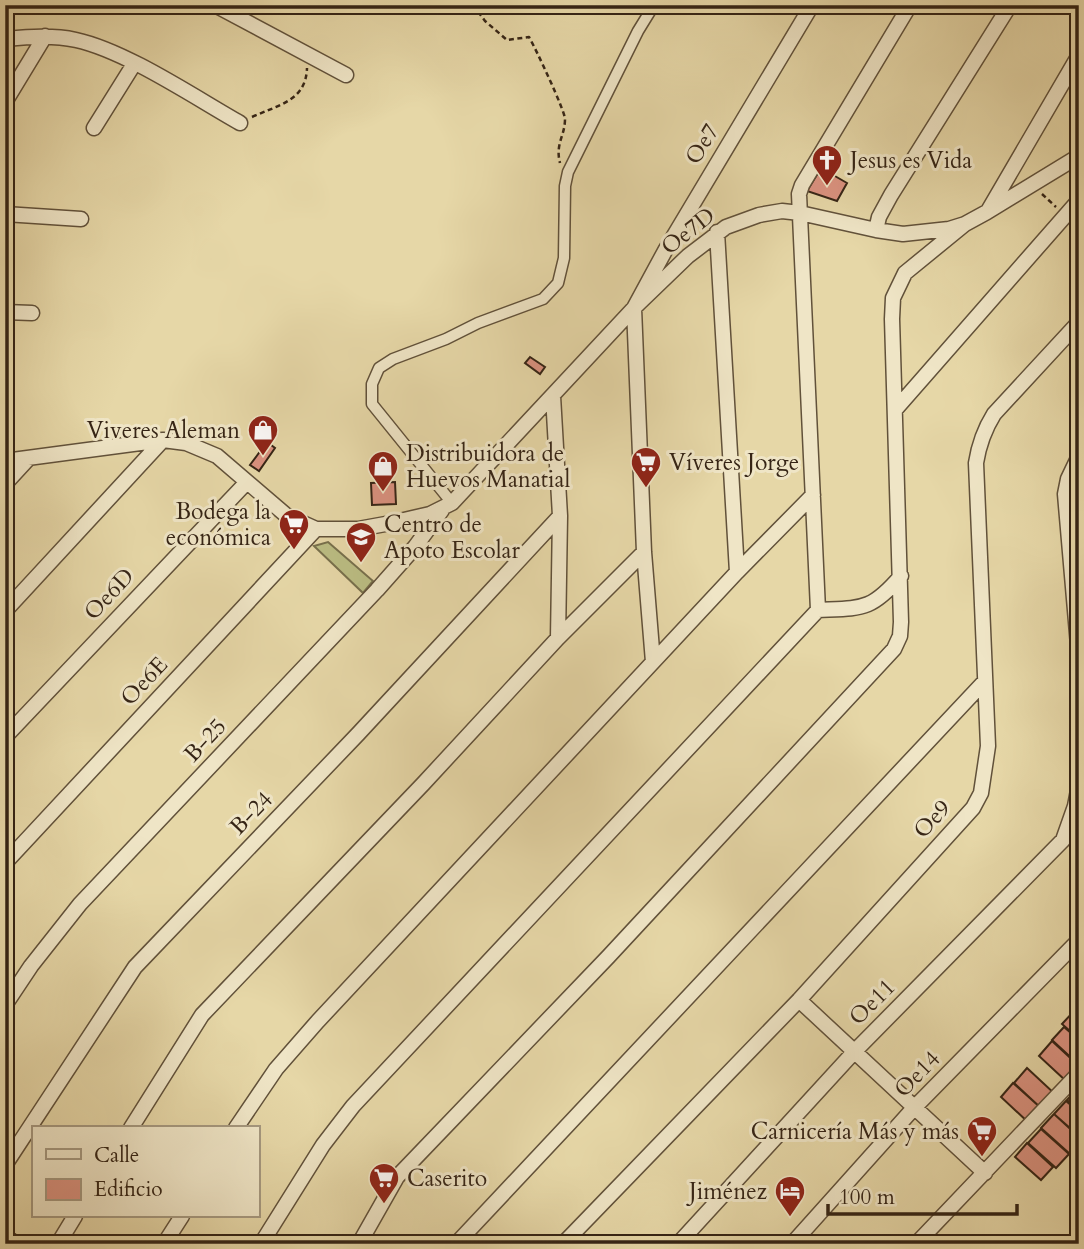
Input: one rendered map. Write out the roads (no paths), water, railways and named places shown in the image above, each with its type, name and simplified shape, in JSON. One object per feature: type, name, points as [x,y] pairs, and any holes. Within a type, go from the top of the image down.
[{"type":"street","points":[[215,5],[346,75]]},
{"type":"street","points":[[5,461],[163,440],[201,447],[217,456],[287,516],[316,529],[358,529],[430,514],[447,506],[372,404],[372,384],[379,368],[393,359],[543,299],[558,283],[564,258],[565,186],[568,172],[638,31],[654,5]]},
{"type":"street","name":"Oe7","points":[[634,308],[666,249],[812,5]]},
{"type":"street","points":[[818,610],[798,202],[802,185],[910,5]]},
{"type":"street","points":[[876,230],[879,217],[891,195],[1010,5]]},
{"type":"street","points":[[5,102],[46,36]]},
{"type":"street","points":[[5,39],[46,36],[101,47],[240,122]]},
{"type":"street","points":[[987,212],[1079,55]]},
{"type":"street","points":[[94,128],[134,64]]},
{"type":"street","name":"Oe7D","points":[[447,506],[634,308],[717,232],[759,215],[782,211],[800,212],[876,230],[914,233],[949,229],[987,212],[1079,156]]},
{"type":"street","points":[[895,410],[1079,200]]},
{"type":"street","points":[[5,214],[81,219]]},
{"type":"street","points":[[359,1244],[397,1177],[608,957],[894,649],[900,636],[901,576],[891,319],[893,298],[905,273],[965,224]]},
{"type":"street","points":[[717,232],[737,572]]},
{"type":"street","points":[[634,308],[644,552],[653,662]]},
{"type":"street","points":[[5,312],[32,313]]},
{"type":"street","name":"Oe9","points":[[563,1244],[799,1000],[973,808],[981,793],[988,746],[976,463],[978,448],[984,429],[994,414],[1079,322]]},
{"type":"street","points":[[553,396],[560,516],[558,638]]},
{"type":"street","points":[[5,611],[163,440]]},
{"type":"street","points":[[1079,456],[1068,479],[1065,495],[1079,657]]},
{"type":"street","points":[[5,484],[28,459]]},
{"type":"street","name":"Oe6D","points":[[5,737],[246,483]]},
{"type":"street","points":[[237,1126],[276,1069],[310,1029],[737,572],[813,495]]},
{"type":"street","name":"B-25","points":[[5,1005],[31,966],[80,904],[377,590],[447,506]]},
{"type":"street","name":"B-24","points":[[5,1165],[135,967],[367,724],[560,516]]},
{"type":"street","name":"Oe6E","points":[[5,863],[316,529]]},
{"type":"street","points":[[132,1126],[202,1014],[423,784],[558,638],[644,552]]},
{"type":"street","points":[[261,1244],[323,1145],[353,1105],[818,610],[848,608],[875,602],[884,596],[901,576]]},
{"type":"street","points":[[456,1244],[984,682]]},
{"type":"street","name":"Oe11","points":[[678,1244],[854,1052],[1063,840],[1079,785]]},
{"type":"street","name":"Oe14","points":[[792,1244],[914,1110],[1079,940]]},
{"type":"street","points":[[799,1000],[914,1110],[985,1173]]},
{"type":"street","points":[[916,1244],[1079,1073]]},
{"type":"street","points":[[58,1244],[74,1218]]},
{"type":"street","points":[[164,1244],[181,1218]]},
{"type":"place","name":"Jesus es Vida","points":[[827,187]]},
{"type":"place","name":"Viveres Aleman","points":[[263,457]]},
{"type":"place","name":"Víveres Jorge","points":[[646,489]]},
{"type":"place","name":"Distribuidora de Huevos Manatial","points":[[383,493]]},
{"type":"place","name":"Bodega la económica","points":[[294,551]]},
{"type":"place","name":"Centro de Apoto Escolar","points":[[361,564]]},
{"type":"place","name":"Carnicería Más y más","points":[[982,1158]]},
{"type":"place","name":"Caserito","points":[[384,1205]]},
{"type":"place","name":"Jiménez","points":[[790,1218]]}]
